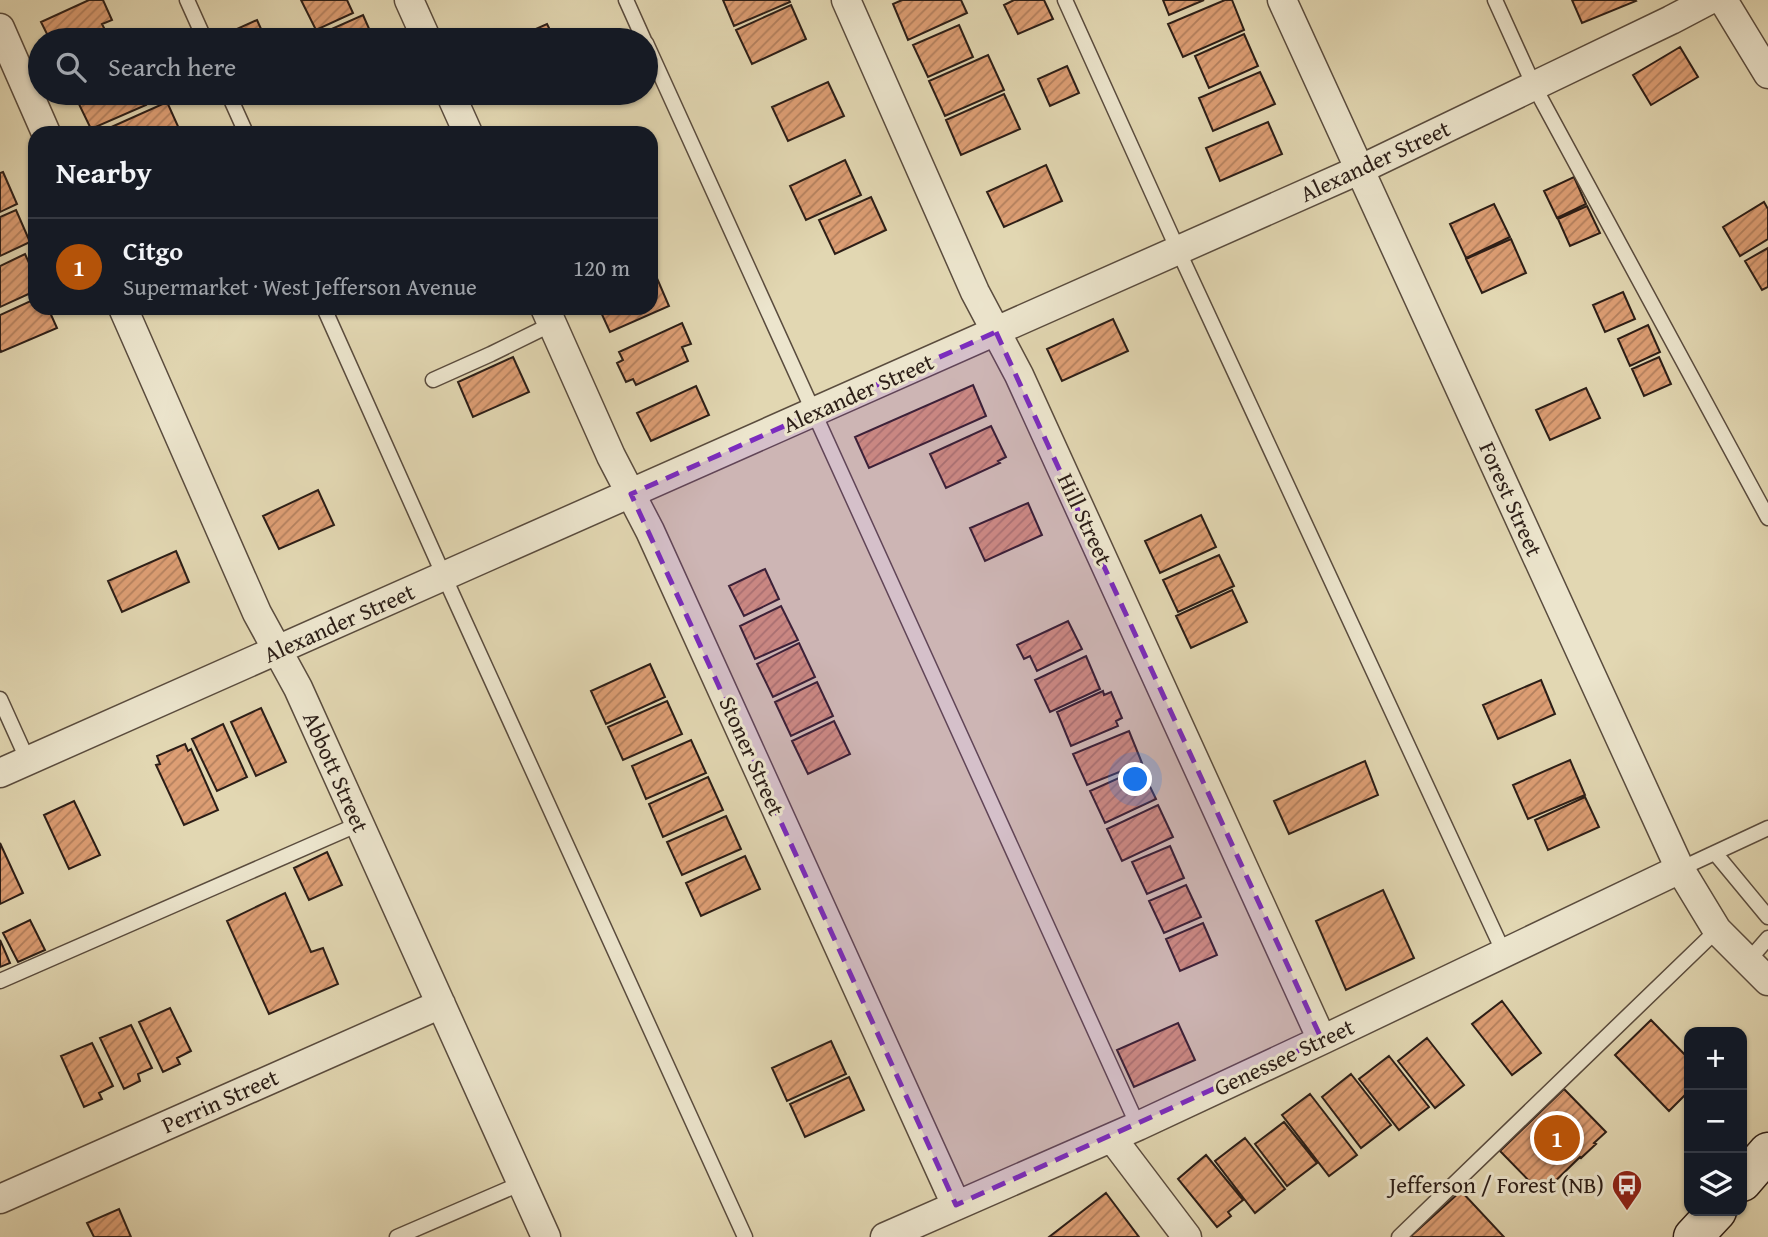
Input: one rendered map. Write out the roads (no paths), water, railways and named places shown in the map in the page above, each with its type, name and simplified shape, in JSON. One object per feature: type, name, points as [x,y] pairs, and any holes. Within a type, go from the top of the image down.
[{"type":"main road","points":[[1747,1176],[1768,1152]]},
{"type":"street","points":[[409,0],[422,28]]},
{"type":"street","name":"Hill Street","points":[[846,0],[975,292],[1030,400],[1322,1040]]},
{"type":"street","name":"Forest Street","points":[[1282,0],[1680,869],[1717,930],[1758,971]]},
{"type":"street","name":"Alexander Street","points":[[0,773],[1361,169],[1709,0]]},
{"type":"street","points":[[1723,0],[1768,74]]},
{"type":"street","points":[[0,28],[28,92]]},
{"type":"street","points":[[34,105],[43,126]]},
{"type":"street","points":[[455,105],[464,126]]},
{"type":"street","name":"Abbott Street","points":[[126,315],[257,613],[298,688],[546,1237]]},
{"type":"street","name":"Stoner Street","points":[[548,316],[611,456],[656,544],[956,1205]]},
{"type":"street","name":"Genessee Street","points":[[895,1235],[956,1205],[1138,1126],[1680,869]]},
{"type":"street","name":"Perrin Street","points":[[0,1199],[441,1003]]},
{"type":"street","points":[[1112,1138],[1187,1237]]},
{"type":"lane","points":[[187,0],[200,28]]},
{"type":"lane","points":[[626,0],[639,28]]},
{"type":"lane","points":[[1065,0],[1504,953]]},
{"type":"lane","points":[[1495,0],[1534,86],[1768,517]]},
{"type":"lane","points":[[658,70],[1138,1126]]},
{"type":"lane","points":[[233,105],[243,126]]},
{"type":"lane","points":[[327,315],[745,1237]]},
{"type":"lane","points":[[433,380],[491,354],[548,316]]},
{"type":"lane","points":[[0,699],[28,761]]},
{"type":"lane","points":[[0,981],[359,824]]},
{"type":"lane","points":[[1680,869],[1768,828]]},
{"type":"lane","points":[[1715,853],[1768,917]]},
{"type":"lane","points":[[1399,1237],[1717,930]]},
{"type":"lane","points":[[1758,971],[1768,938]]},
{"type":"lane","points":[[397,1237],[522,1183]]},
{"type":"place","name":"Citgo","points":[[1557,1138]]},
{"type":"place","name":"Jefferson / Forest (NB)","points":[[1627,1212]]}]
